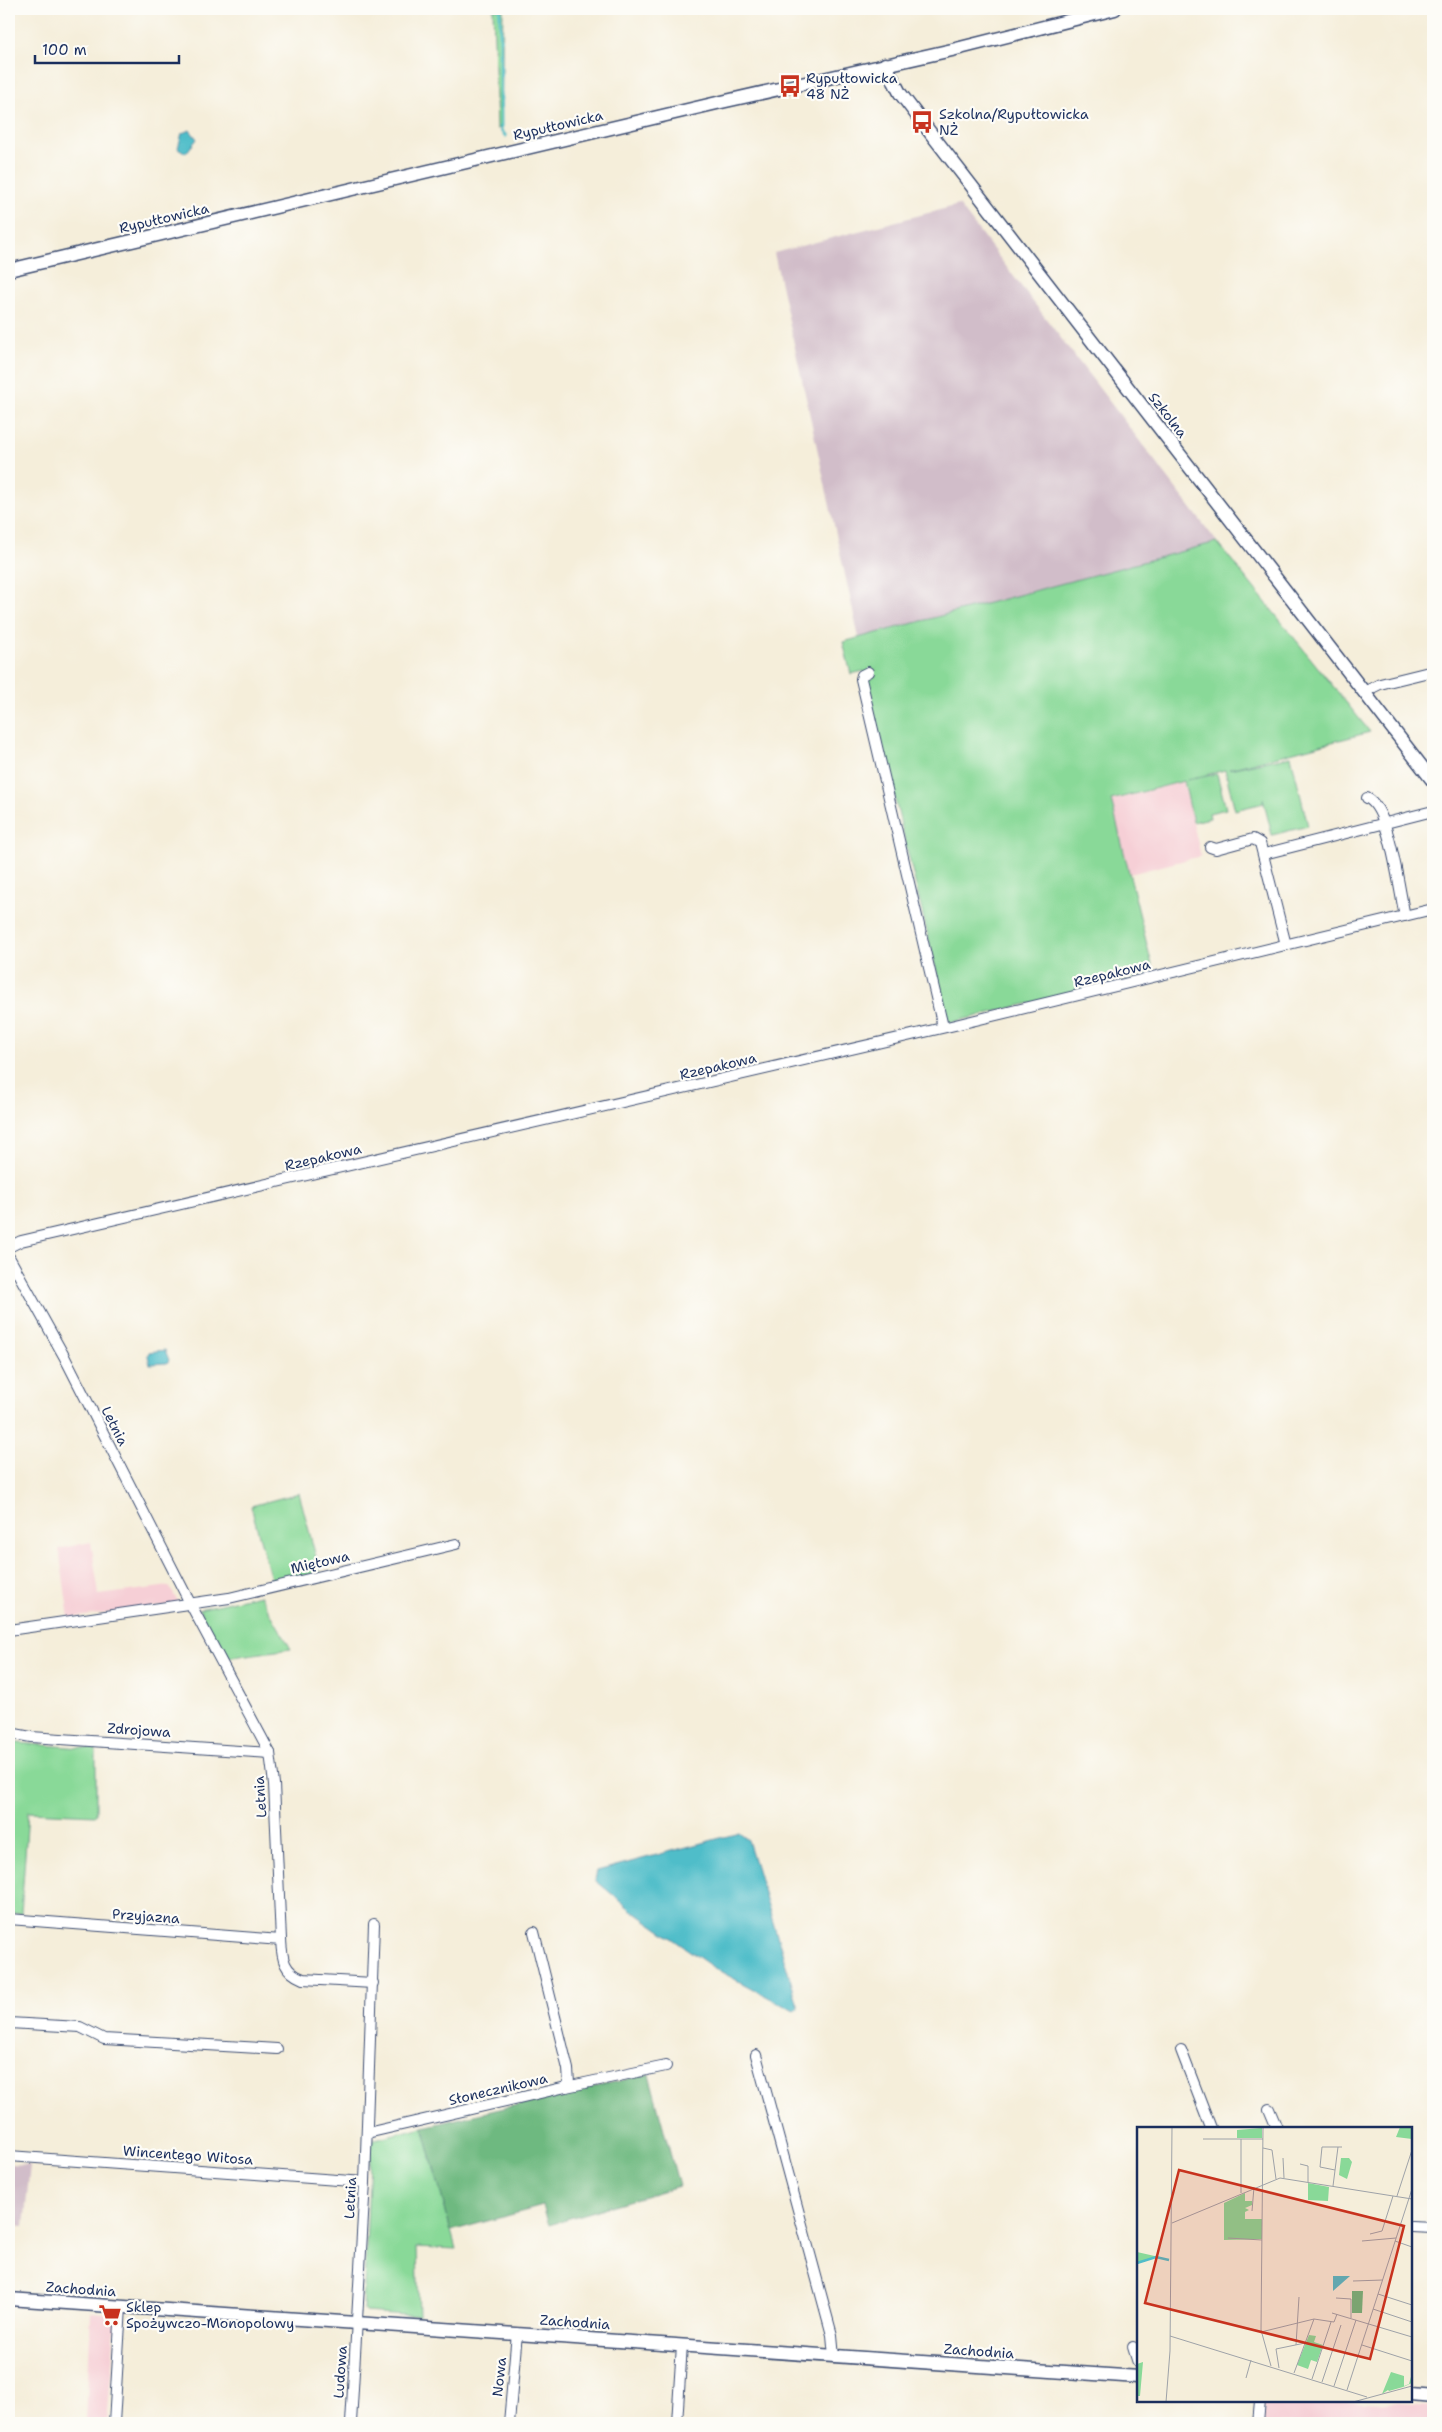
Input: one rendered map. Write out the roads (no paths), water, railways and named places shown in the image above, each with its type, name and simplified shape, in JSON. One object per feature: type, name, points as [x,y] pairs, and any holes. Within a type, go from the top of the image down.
[{"type":"street","name":"Rypułtowicka","points":[[9,270],[885,64],[945,52],[1115,9]]},
{"type":"street","name":"Szkolna","points":[[885,64],[900,93],[922,122],[1433,781]]},
{"type":"street","points":[[1364,692],[1380,684],[1433,671]]},
{"type":"street","points":[[868,672],[862,675],[861,679],[943,1028]]},
{"type":"street","points":[[1367,798],[1374,802],[1385,823],[1405,916]]},
{"type":"street","points":[[1264,854],[1433,811]]},
{"type":"street","points":[[1210,847],[1216,849],[1257,840],[1260,843],[1286,945]]},
{"type":"street","name":"Rzepakowa","points":[[9,1247],[21,1242],[943,1028],[1433,909]]},
{"type":"street","name":"Letnia","points":[[9,1257],[64,1356],[191,1605],[270,1753],[274,1784],[281,1940],[285,1966],[295,1976],[303,1979],[373,1983],[357,2322]]},
{"type":"street","name":"Miętowa","points":[[9,1630],[191,1605],[456,1544]]},
{"type":"street","name":"Zdrojowa","points":[[9,1730],[15,1734],[31,1737],[270,1753]]},
{"type":"street","name":"Przyjazna","points":[[9,1919],[281,1940]]},
{"type":"street","points":[[373,1983],[374,1924]]},
{"type":"street","name":"Słonecznikowa","points":[[367,2133],[566,2087],[570,2078],[534,1932]]},
{"type":"street","points":[[9,2023],[80,2027],[104,2039],[277,2049]]},
{"type":"street","points":[[1182,2050],[1211,2127]]},
{"type":"street","points":[[756,2054],[832,2335],[834,2356]]},
{"type":"street","points":[[566,2087],[666,2066]]},
{"type":"street","points":[[1269,2109],[1277,2127]]},
{"type":"street","name":"Wincentego Witosa","points":[[9,2156],[365,2182]]},
{"type":"street","points":[[1412,2227],[1433,2228]]},
{"type":"street","name":"Zachodnia","points":[[9,2299],[1137,2377]]},
{"type":"street","points":[[114,2423],[121,2307]]},
{"type":"street","name":"Ludowa","points":[[351,2423],[357,2322]]},
{"type":"street","name":"Nowa","points":[[509,2423],[517,2333]]},
{"type":"street","points":[[677,2423],[682,2345]]},
{"type":"street","points":[[1133,2347],[1137,2360]]},
{"type":"street","points":[[1412,2395],[1433,2397]]},
{"type":"street","points":[[1258,2423],[1260,2402]]},
{"type":"water","points":[[190,130],[197,139],[186,153],[178,148],[182,133]]},
{"type":"water","points":[[165,1350],[169,1360],[167,1363],[150,1364],[149,1352]]},
{"type":"water","points":[[739,1833],[748,1840],[799,2008],[794,2011],[714,1968],[630,1909],[595,1880],[597,1871]]},
{"type":"waterway","points":[[500,9],[501,131],[506,136]]},
{"type":"place","name":"Rypułtowicka 48 NŻ","points":[[790,86]]},
{"type":"place","name":"Szkolna/Rypułtowicka NŻ","points":[[922,122]]},
{"type":"place","name":"Sklep Spożywczo-Monopolowy","points":[[110,2315]]}]
